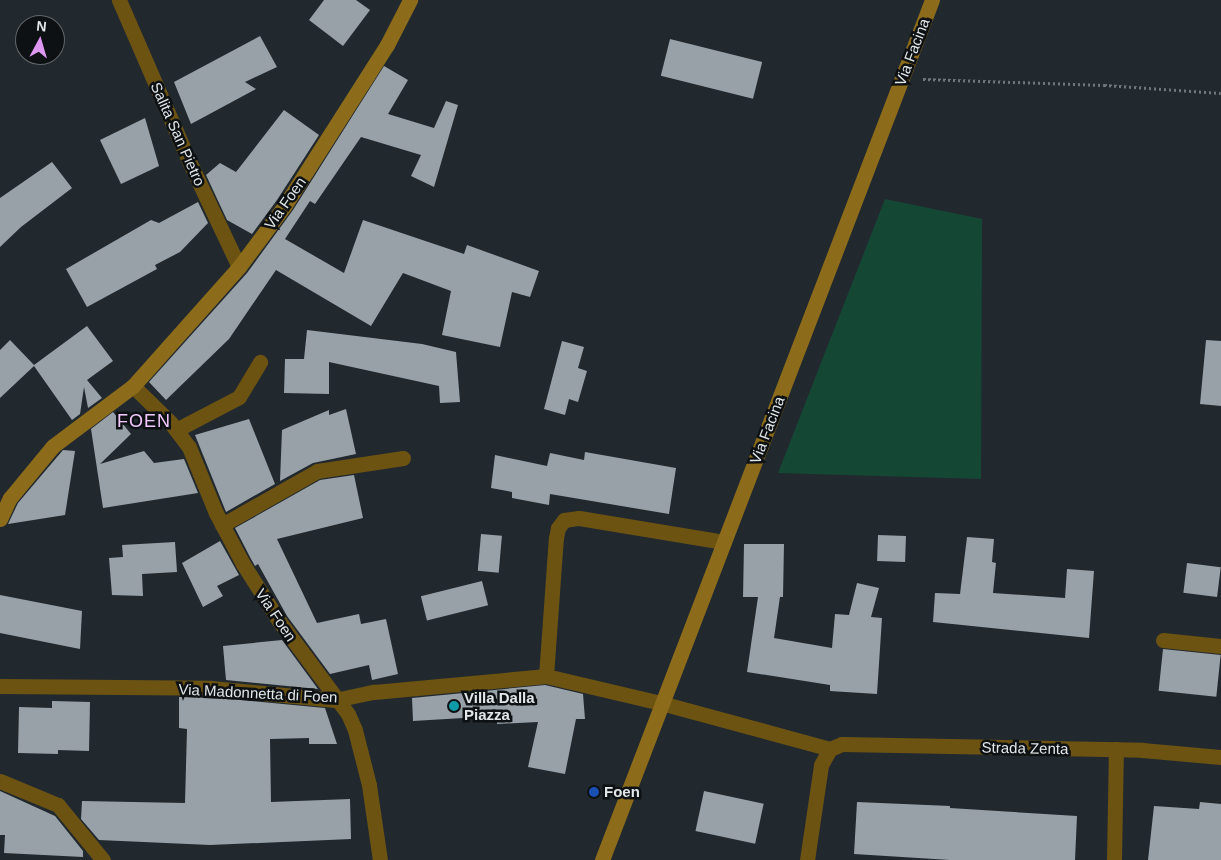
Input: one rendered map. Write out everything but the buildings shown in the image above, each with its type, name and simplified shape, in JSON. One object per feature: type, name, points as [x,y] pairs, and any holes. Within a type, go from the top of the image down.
[{"type":"main road","name":"Via Foen","points":[[0,519],[10,498],[52,446],[133,386],[239,266],[285,205],[387,45],[410,0]]},
{"type":"main road","name":"Via Facina","points":[[602,860],[932,0]]},
{"type":"street","name":"Salita San Pietro","points":[[119,0],[188,159],[239,266]]},
{"type":"street","points":[[176,430],[239,397],[260,362]]},
{"type":"street","name":"Via Foen","points":[[133,386],[189,446],[222,525],[279,620],[335,700],[348,714],[355,730],[369,784],[380,860]]},
{"type":"street","points":[[222,525],[317,471],[403,458]]},
{"type":"street","points":[[546,676],[556,538],[558,528],[564,520],[579,518],[724,542]]},
{"type":"street","points":[[1163,640],[1221,646]]},
{"type":"street","name":"Via Madonnetta di Foen","points":[[0,686],[211,688],[335,700],[374,692],[546,676],[661,703],[830,749]]},
{"type":"street","name":"Strada Zenta","points":[[830,749],[842,744],[854,744],[1116,750],[1221,756]]},
{"type":"street","points":[[807,860],[820,766],[830,749]]},
{"type":"street","points":[[1114,860],[1116,750]]},
{"type":"street","points":[[0,781],[58,806],[102,860]]},
{"type":"path","points":[[902,78],[1104,85],[1221,93]]},
{"type":"green space","points":[[885,199],[982,219],[981,479],[778,473]]},
{"type":"place","name":"Villa Dalla Piazza","points":[[454,706]]},
{"type":"place","name":"Foen","points":[[594,792]]},
{"type":"district","name":"FOEN","points":[[144,421]]}]
